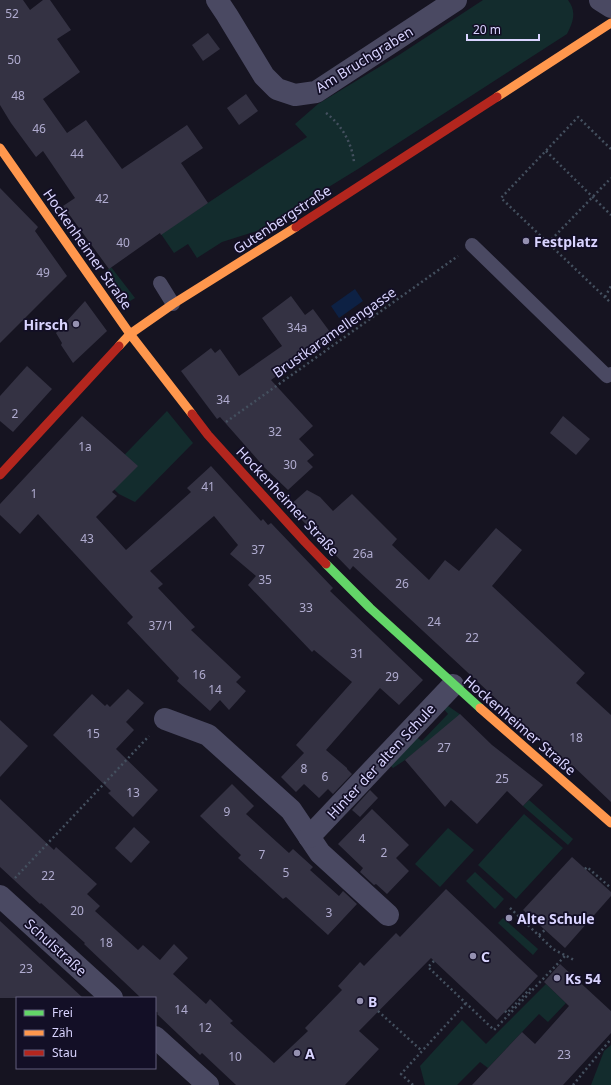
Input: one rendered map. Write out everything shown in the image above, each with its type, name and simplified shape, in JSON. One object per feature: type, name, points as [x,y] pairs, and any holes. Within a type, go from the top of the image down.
[{"type":"street","name":"Am Bruchgraben","points":[[217,0],[228,15],[264,76],[277,89],[295,95],[316,92],[456,0]]},
{"type":"street","points":[[600,0],[611,7]]},
{"type":"street","name":"Gutenbergstraße","points":[[0,476],[130,334],[173,304],[268,246],[611,24]]},
{"type":"street","name":"Hockenheimer Straße","points":[[0,148],[130,334],[208,435],[305,542],[370,608],[453,686],[611,823]]},
{"type":"street","name":"Hinter der alten Schule","points":[[309,838],[453,686]]},
{"type":"street","points":[[165,719],[208,735],[291,810],[320,853],[388,915]]},
{"type":"street","name":"Schulstraße","points":[[0,896],[111,997]]},
{"type":"street","points":[[156,1038],[208,1085]]},
{"type":"lane","points":[[472,245],[610,378]]},
{"type":"lane","points":[[160,283],[173,304]]},
{"type":"path","points":[[305,94],[318,107],[333,118],[341,128],[353,154],[354,162]]},
{"type":"path","points":[[611,149],[578,117],[501,198],[611,303]]},
{"type":"path","points":[[546,151],[611,215]]},
{"type":"path","points":[[548,243],[611,178]]},
{"type":"path","name":"Brustkaramellengasse","points":[[208,435],[472,245]]},
{"type":"path","points":[[605,297],[611,286]]},
{"type":"path","points":[[14,880],[165,719]]},
{"type":"path","points":[[585,869],[588,867],[611,888]]},
{"type":"path","points":[[510,908],[553,949],[574,960]]},
{"type":"path","points":[[539,936],[544,930]]},
{"type":"path","points":[[434,961],[428,967],[494,1030],[565,956]]},
{"type":"path","points":[[505,1011],[507,1013],[531,988],[533,989]]},
{"type":"path","points":[[413,1085],[409,1084],[401,1074],[466,1003]]},
{"type":"path","points":[[378,1011],[422,1051]]},
{"type":"path","points":[[573,1085],[611,1038]]},
{"type":"green space","points":[[483,0],[568,0],[571,4],[573,17],[567,34],[358,169],[257,231],[222,242],[197,258],[188,244],[174,253],[161,234],[307,137],[295,124],[318,104],[399,55]]},
{"type":"green space","points":[[111,267],[135,298],[130,301],[106,271]]},
{"type":"green space","points":[[167,411],[193,443],[135,502],[119,494],[102,478]]},
{"type":"green space","points":[[448,706],[461,715],[393,768],[391,766],[416,737],[422,741],[448,714],[443,708]]},
{"type":"green space","points":[[529,800],[573,839],[568,845],[523,806]]},
{"type":"green space","points":[[524,814],[563,848],[516,899],[478,865]]},
{"type":"green space","points":[[448,828],[474,850],[440,887],[415,864]]},
{"type":"green space","points":[[475,872],[504,899],[495,909],[466,881]]},
{"type":"green space","points":[[503,918],[538,949],[533,955],[498,923]]},
{"type":"green space","points":[[546,984],[566,1003],[548,1022],[539,1014],[488,1068],[480,1062],[457,1085],[425,1085],[420,1066],[462,1020],[486,1044]]},
{"type":"green space","points":[[611,1045],[611,1085],[591,1085],[604,1051]]},
{"type":"water","points":[[355,289],[363,301],[339,318],[331,306]]},
{"type":"building","points":[[0,0],[23,0],[30,10],[43,0],[50,0],[71,30],[57,39],[80,72],[43,99],[67,133],[86,120],[122,169],[187,125],[203,148],[181,163],[208,203],[161,235],[160,233],[109,269],[63,206],[75,198],[43,151],[36,157],[11,123],[0,105]]},
{"type":"building","points":[[208,33],[220,49],[203,61],[192,45]]},
{"type":"building","points":[[246,94],[258,111],[239,125],[227,108]]},
{"type":"building","points":[[0,188],[38,227],[35,231],[67,276],[0,343]]},
{"type":"building","points":[[291,296],[305,315],[313,309],[333,336],[271,380],[313,426],[299,439],[314,455],[307,461],[313,467],[288,490],[265,468],[220,417],[217,419],[181,371],[211,348],[215,353],[220,349],[239,376],[282,346],[262,318]]},
{"type":"building","points":[[85,301],[107,331],[73,363],[61,345],[62,343],[56,333]]},
{"type":"building","points":[[27,366],[52,389],[13,432],[0,421],[0,396]]},
{"type":"building","points":[[82,416],[138,466],[112,492],[117,496],[96,517],[126,550],[191,492],[187,488],[211,466],[261,521],[263,519],[268,525],[271,523],[333,588],[330,591],[423,680],[399,705],[380,688],[326,750],[352,774],[333,794],[328,789],[319,798],[304,784],[296,792],[281,777],[304,753],[296,745],[352,682],[314,650],[312,652],[248,585],[256,576],[230,554],[238,545],[214,516],[150,571],[163,584],[158,588],[195,627],[191,630],[241,677],[236,682],[246,691],[229,710],[220,700],[210,711],[177,681],[179,678],[127,623],[133,617],[38,514],[20,534],[0,515],[0,504]]},
{"type":"building","points":[[563,416],[590,439],[576,455],[550,433]]},
{"type":"building","points":[[307,490],[320,497],[333,511],[352,494],[397,539],[392,545],[429,580],[445,560],[459,571],[496,528],[522,550],[492,586],[585,673],[576,683],[611,715],[611,802],[572,765],[570,767],[564,762],[353,566],[350,570],[289,506]]},
{"type":"building","points":[[128,689],[144,703],[126,722],[134,730],[116,749],[158,790],[133,817],[108,793],[111,791],[53,735],[92,694],[105,706],[107,704],[110,707]]},
{"type":"building","points":[[460,714],[492,745],[543,785],[523,806],[507,791],[477,824],[451,800],[445,807],[405,760]]},
{"type":"building","points":[[0,720],[28,746],[0,777]]},
{"type":"building","points":[[232,784],[254,806],[246,814],[289,853],[293,849],[313,867],[310,870],[339,896],[343,891],[357,904],[328,935],[286,897],[283,899],[238,858],[241,855],[200,816]]},
{"type":"building","points":[[370,790],[378,798],[360,817],[352,810]]},
{"type":"building","points":[[0,799],[54,850],[56,847],[97,884],[87,894],[100,906],[95,911],[138,950],[143,945],[160,960],[174,944],[188,958],[173,974],[206,1004],[210,999],[233,1021],[230,1023],[274,1063],[308,1031],[305,1028],[342,990],[338,986],[360,962],[364,966],[396,933],[400,937],[446,889],[538,976],[497,1020],[431,958],[359,1031],[379,1049],[345,1085],[236,1085],[202,1053],[200,1055],[157,1014],[156,997],[140,997],[84,944],[85,943],[0,867]]},
{"type":"building","points":[[372,809],[409,845],[396,858],[409,871],[387,894],[376,884],[374,885],[360,872],[363,868],[338,844]]},
{"type":"building","points":[[134,827],[150,842],[131,863],[115,848]]},
{"type":"building","points":[[572,857],[611,892],[611,896],[565,948],[523,910]]},
{"type":"building","points":[[0,921],[82,997],[16,997],[0,998]]},
{"type":"building","points":[[560,964],[611,1011],[611,1033],[563,1085],[472,1085],[522,1032],[535,1044],[569,1006],[544,982]]},
{"type":"traffic: fast","points":[[326,564],[370,608],[480,708]]},
{"type":"traffic: slow","points":[[497,97],[611,23]]},
{"type":"traffic: slow","points":[[0,148],[130,334],[192,414]]},
{"type":"traffic: slow","points":[[119,346],[130,334],[173,304],[296,227]]},
{"type":"traffic: slow","points":[[480,708],[611,823]]},
{"type":"traffic: jam","points":[[296,227],[497,97]]},
{"type":"traffic: jam","points":[[0,475],[119,346]]},
{"type":"traffic: jam","points":[[192,414],[208,435],[326,564]]},
{"type":"place","name":"Festplatz","points":[[526,241]]},
{"type":"place","name":"Hirsch","points":[[76,324]]},
{"type":"place","name":"Alte Schule","points":[[509,918]]},
{"type":"place","name":"C","points":[[473,956]]},
{"type":"place","name":"Ks 54","points":[[557,978]]},
{"type":"place","name":"B","points":[[360,1001]]},
{"type":"place","name":"A","points":[[297,1053]]}]
